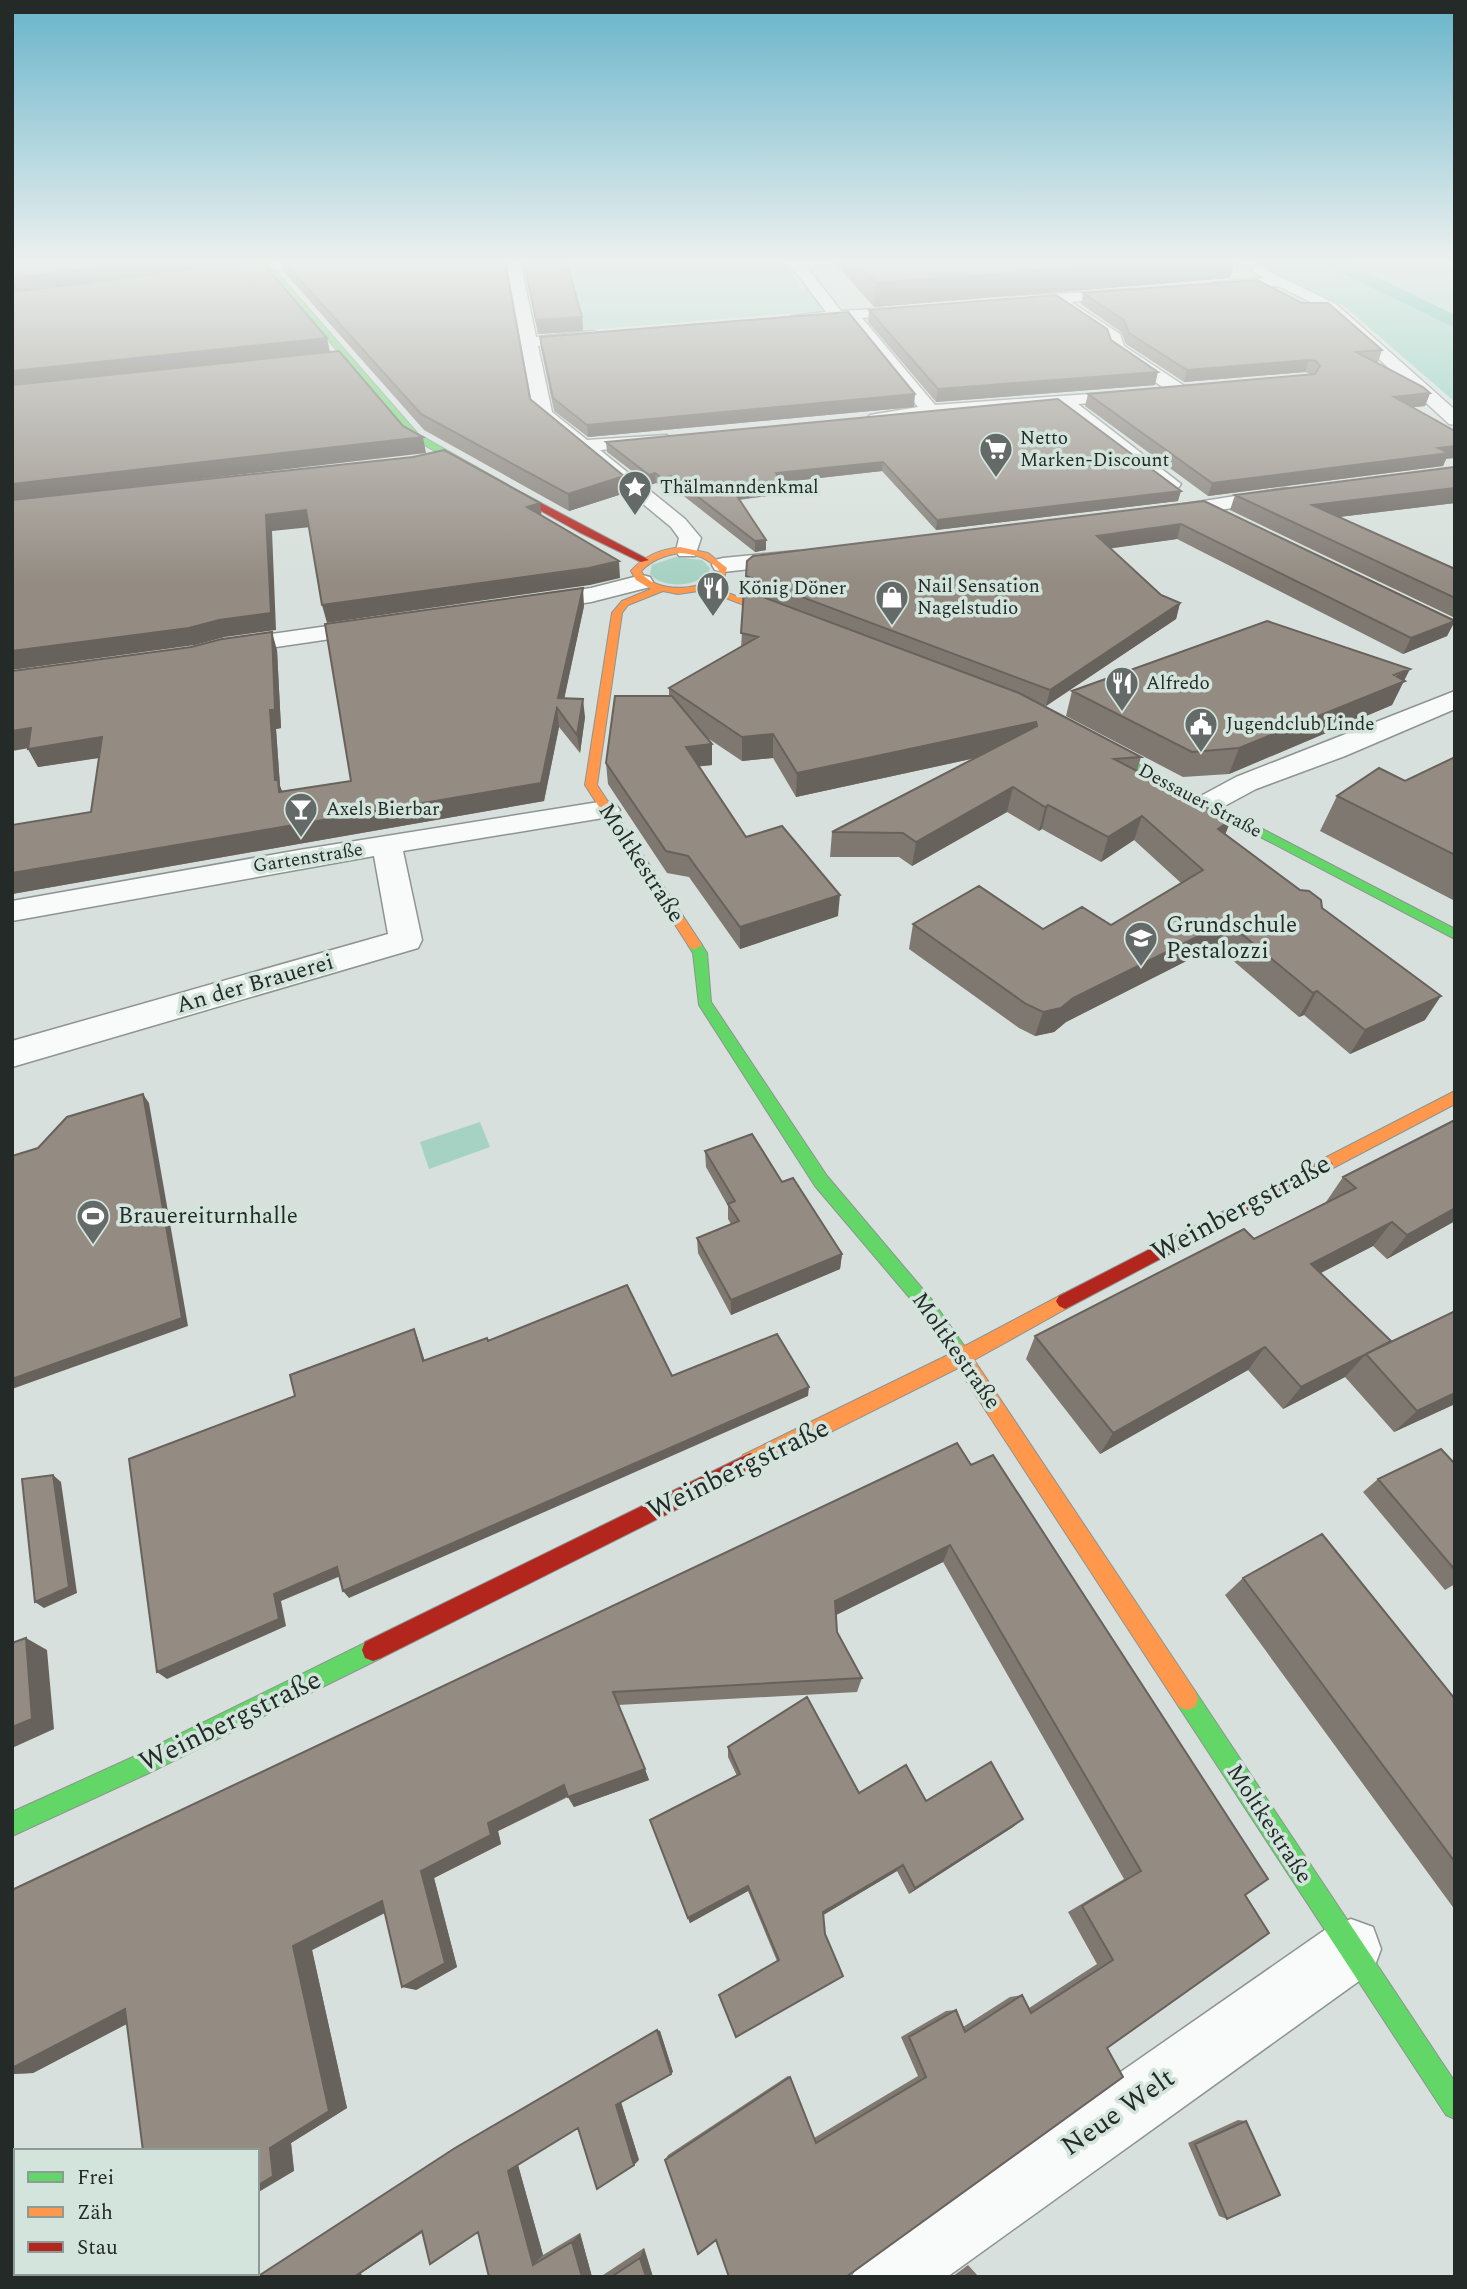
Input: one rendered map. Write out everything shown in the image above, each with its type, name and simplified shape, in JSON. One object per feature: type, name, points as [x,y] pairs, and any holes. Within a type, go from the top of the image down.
[{"type":"street","points":[[355,368],[415,436],[596,538],[649,577],[678,591],[706,587],[720,579],[723,565]]},
{"type":"street","points":[[534,368],[542,414],[585,446],[681,527],[690,538],[688,551]]},
{"type":"street","points":[[891,368],[930,411]]},
{"type":"street","points":[[1145,368],[1180,391]]},
{"type":"street","points":[[1398,368],[1455,420]]},
{"type":"street","points":[[857,421],[930,411],[1203,389]]},
{"type":"street","points":[[1061,400],[1202,506],[1229,522]]},
{"type":"street","points":[[585,446],[680,437]]},
{"type":"street","points":[[425,462],[448,457]]},
{"type":"street","points":[[1142,516],[1308,491]]},
{"type":"street","points":[[510,607],[591,595],[649,577],[659,554],[688,551],[710,556],[723,565],[822,555]]},
{"type":"street","name":"Moltkestraße","points":[[649,577],[617,613],[591,785],[700,953],[704,1002],[821,1181],[926,1305],[1455,2106]]},
{"type":"street","points":[[706,587],[804,625]]},
{"type":"street","points":[[198,655],[226,647],[402,622]]},
{"type":"street","points":[[1207,804],[1247,783],[1335,750],[1455,699]]},
{"type":"street","name":"Dessauer Straße","points":[[1080,739],[1455,934]]},
{"type":"street","name":"Gartenstraße","points":[[12,911],[605,810]]},
{"type":"street","name":"An der Brauerei","points":[[12,1054],[406,940],[387,846]]},
{"type":"street","name":"Weinbergstraße","points":[[12,1824],[142,1765],[960,1358],[1455,1097]]},
{"type":"street","name":"Neue Welt","points":[[887,2277],[1351,1949]]},
{"type":"green space","points":[[1415,368],[1455,368],[1455,402]]},
{"type":"green space","points":[[675,557],[702,560],[710,568],[709,573],[696,581],[679,584],[663,582],[650,574],[652,565]]},
{"type":"green space","points":[[480,1122],[490,1147],[429,1169],[420,1142]]},
{"type":"building","points":[[12,368],[42,368],[12,371]]},
{"type":"building","points":[[177,368],[353,368],[403,426],[423,437],[12,484],[12,385]]},
{"type":"building","points":[[379,368],[524,368],[530,399],[624,476],[568,494],[421,414]]},
{"type":"building","points":[[547,368],[894,368],[915,394],[587,425],[553,398]]},
{"type":"building","points":[[920,368],[1152,368],[1158,372],[938,389]]},
{"type":"building","points":[[1184,368],[1214,368],[1187,370]]},
{"type":"building","points":[[1319,368],[1386,368],[1430,393],[1394,397],[1455,431],[1455,446],[1438,448],[1449,453],[1212,483],[1088,394],[1315,374]]},
{"type":"building","points":[[1058,399],[1181,491],[937,520],[883,462],[776,473],[784,485],[733,490],[766,540],[755,541],[671,476],[662,478],[655,473],[649,475],[606,442]]},
{"type":"building","points":[[444,450],[540,503],[527,507],[619,561],[589,568],[322,605],[306,510],[266,515],[271,613],[219,620],[189,628],[12,651],[12,500],[413,457]]},
{"type":"building","points":[[1455,467],[1455,488],[1312,505],[1455,569],[1455,598],[1235,495]]},
{"type":"building","points":[[1204,501],[1455,621],[1411,638],[1181,524],[1097,536],[1161,595],[1180,603],[1050,690],[746,576],[747,561],[753,556]]},
{"type":"building","points":[[583,588],[558,698],[583,699],[577,735],[557,708],[541,783],[12,873],[12,825],[91,812],[102,737],[28,749],[31,728],[12,731],[12,671],[191,647],[222,639],[272,632],[275,710],[270,710],[275,780],[278,780],[279,792],[351,781],[325,624]]},
{"type":"building","points":[[744,590],[1019,693],[1141,757],[1114,759],[1231,820],[1218,829],[1300,890],[1309,891],[1321,900],[1322,908],[1441,996],[1365,1030],[1317,991],[1313,993],[1227,922],[1073,998],[1061,1008],[1043,1012],[1026,1004],[913,924],[979,886],[1043,929],[1082,907],[1111,925],[1203,870],[1142,816],[1108,837],[1048,805],[1045,807],[1013,787],[916,842],[903,833],[832,832],[1037,726],[1036,722],[797,773],[773,734],[742,737],[669,688],[758,637],[741,633]]},
{"type":"building","points":[[1267,621],[1410,669],[1394,675],[1405,681],[1239,748],[1192,752],[1072,691]]},
{"type":"building","points":[[615,696],[672,696],[712,744],[686,747],[746,837],[782,826],[840,895],[740,927],[688,856],[666,851],[606,763]]},
{"type":"building","points":[[1455,757],[1455,855],[1337,796],[1379,768],[1405,781]]},
{"type":"building","name":"Brauereiturnhalle","points":[[143,1094],[182,1318],[12,1379],[12,1156],[38,1148],[67,1117]]},
{"type":"building","points":[[1455,1120],[1455,1208],[1407,1235],[1392,1222],[1311,1264],[1391,1341],[1301,1387],[1265,1347],[1113,1433],[1035,1336],[1244,1229],[1254,1239],[1356,1188],[1343,1177]]},
{"type":"building","points":[[752,1134],[782,1182],[793,1178],[842,1254],[731,1300],[697,1238],[739,1221],[728,1204],[735,1201],[705,1151]]},
{"type":"building","points":[[627,1285],[672,1376],[777,1334],[809,1387],[343,1591],[337,1567],[274,1594],[279,1619],[157,1672],[129,1459],[295,1396],[290,1375],[414,1329],[423,1361],[487,1338],[488,1341]]},
{"type":"building","points":[[1455,1311],[1455,1393],[1417,1411],[1366,1354]]},
{"type":"building","points":[[957,1443],[971,1465],[993,1455],[1268,1879],[1245,1895],[1269,1933],[1107,2048],[1123,2077],[846,2277],[729,2277],[716,2240],[698,2254],[665,2160],[790,2077],[816,2143],[926,2077],[909,2037],[956,2010],[965,2032],[1022,1995],[1031,2013],[1113,1960],[1082,1906],[1141,1871],[950,1545],[835,1601],[837,1632],[862,1678],[613,1692],[645,1769],[568,1797],[564,1785],[488,1823],[491,1835],[421,1871],[445,1963],[402,1987],[382,1901],[293,1946],[329,2111],[270,2148],[273,2176],[259,2185],[259,2149],[143,2149],[125,2009],[12,2068],[12,1890]]},
{"type":"building","points":[[1441,1449],[1455,1464],[1455,1570],[1378,1479]]},
{"type":"building","points":[[53,1475],[69,1587],[35,1602],[22,1479]]},
{"type":"building","points":[[1322,1534],[1455,1699],[1455,1862],[1243,1578]]},
{"type":"building","points":[[26,1638],[32,1719],[12,1727],[12,1643]]},
{"type":"building","points":[[807,1697],[859,1793],[906,1765],[926,1801],[991,1762],[1023,1819],[915,1888],[903,1865],[823,1912],[825,1934],[843,1976],[736,2037],[719,1995],[779,1960],[748,1886],[688,1918],[650,1820],[740,1774],[728,1747]]},
{"type":"building","points":[[657,2030],[671,2074],[616,2105],[634,2165],[597,2189],[578,2128],[508,2171],[533,2265],[572,2242],[582,2277],[489,2277],[478,2232],[430,2264],[422,2231],[354,2277],[257,2277],[455,2148]]},
{"type":"building","points":[[1246,2121],[1280,2195],[1227,2219],[1195,2144]]},
{"type":"building","points":[[640,2258],[646,2277],[611,2277]]},
{"type":"building","points":[[60,2275],[164,2275],[164,2277],[58,2277]]},
{"type":"traffic: fast","points":[[356,368],[415,436],[519,495]]},
{"type":"traffic: fast","points":[[1091,744],[1455,935]]},
{"type":"traffic: fast","points":[[695,945],[700,953],[704,1002],[821,1181],[926,1305],[957,1350]]},
{"type":"traffic: fast","points":[[12,1824],[141,1765],[373,1650]]},
{"type":"traffic: fast","points":[[1187,1699],[1455,2106]]},
{"type":"traffic: slow","points":[[706,587],[720,579],[724,570],[715,561],[693,551],[667,551],[645,562],[636,571],[639,578],[650,586],[678,591],[706,587],[794,621]]},
{"type":"traffic: slow","points":[[660,589],[625,603],[617,613],[591,785],[695,945]]},
{"type":"traffic: slow","points":[[1325,1165],[1455,1097]]},
{"type":"traffic: slow","points":[[750,1462],[960,1358],[1065,1301]]},
{"type":"traffic: slow","points":[[957,1350],[1187,1699]]},
{"type":"traffic: jam","points":[[519,495],[644,560]]},
{"type":"traffic: jam","points":[[1065,1301],[1325,1165]]},
{"type":"traffic: jam","points":[[373,1650],[750,1462]]},
{"type":"place","name":"Netto Marken-Discount","points":[[996,479]]},
{"type":"place","name":"Thälmanndenkmal","points":[[635,517]]},
{"type":"place","name":"König Döner","points":[[713,618]]},
{"type":"place","name":"Nail Sensation Nagelstudio","points":[[892,627]]},
{"type":"place","name":"Alfredo","points":[[1122,713]]},
{"type":"place","name":"Jugendclub Linde","points":[[1201,754]]},
{"type":"place","name":"Axels Bierbar","points":[[301,839]]},
{"type":"place","name":"Grundschule Pestalozzi","points":[[1141,968]]},
{"type":"place","name":"Brauereiturnhalle","points":[[93,1246]]}]
